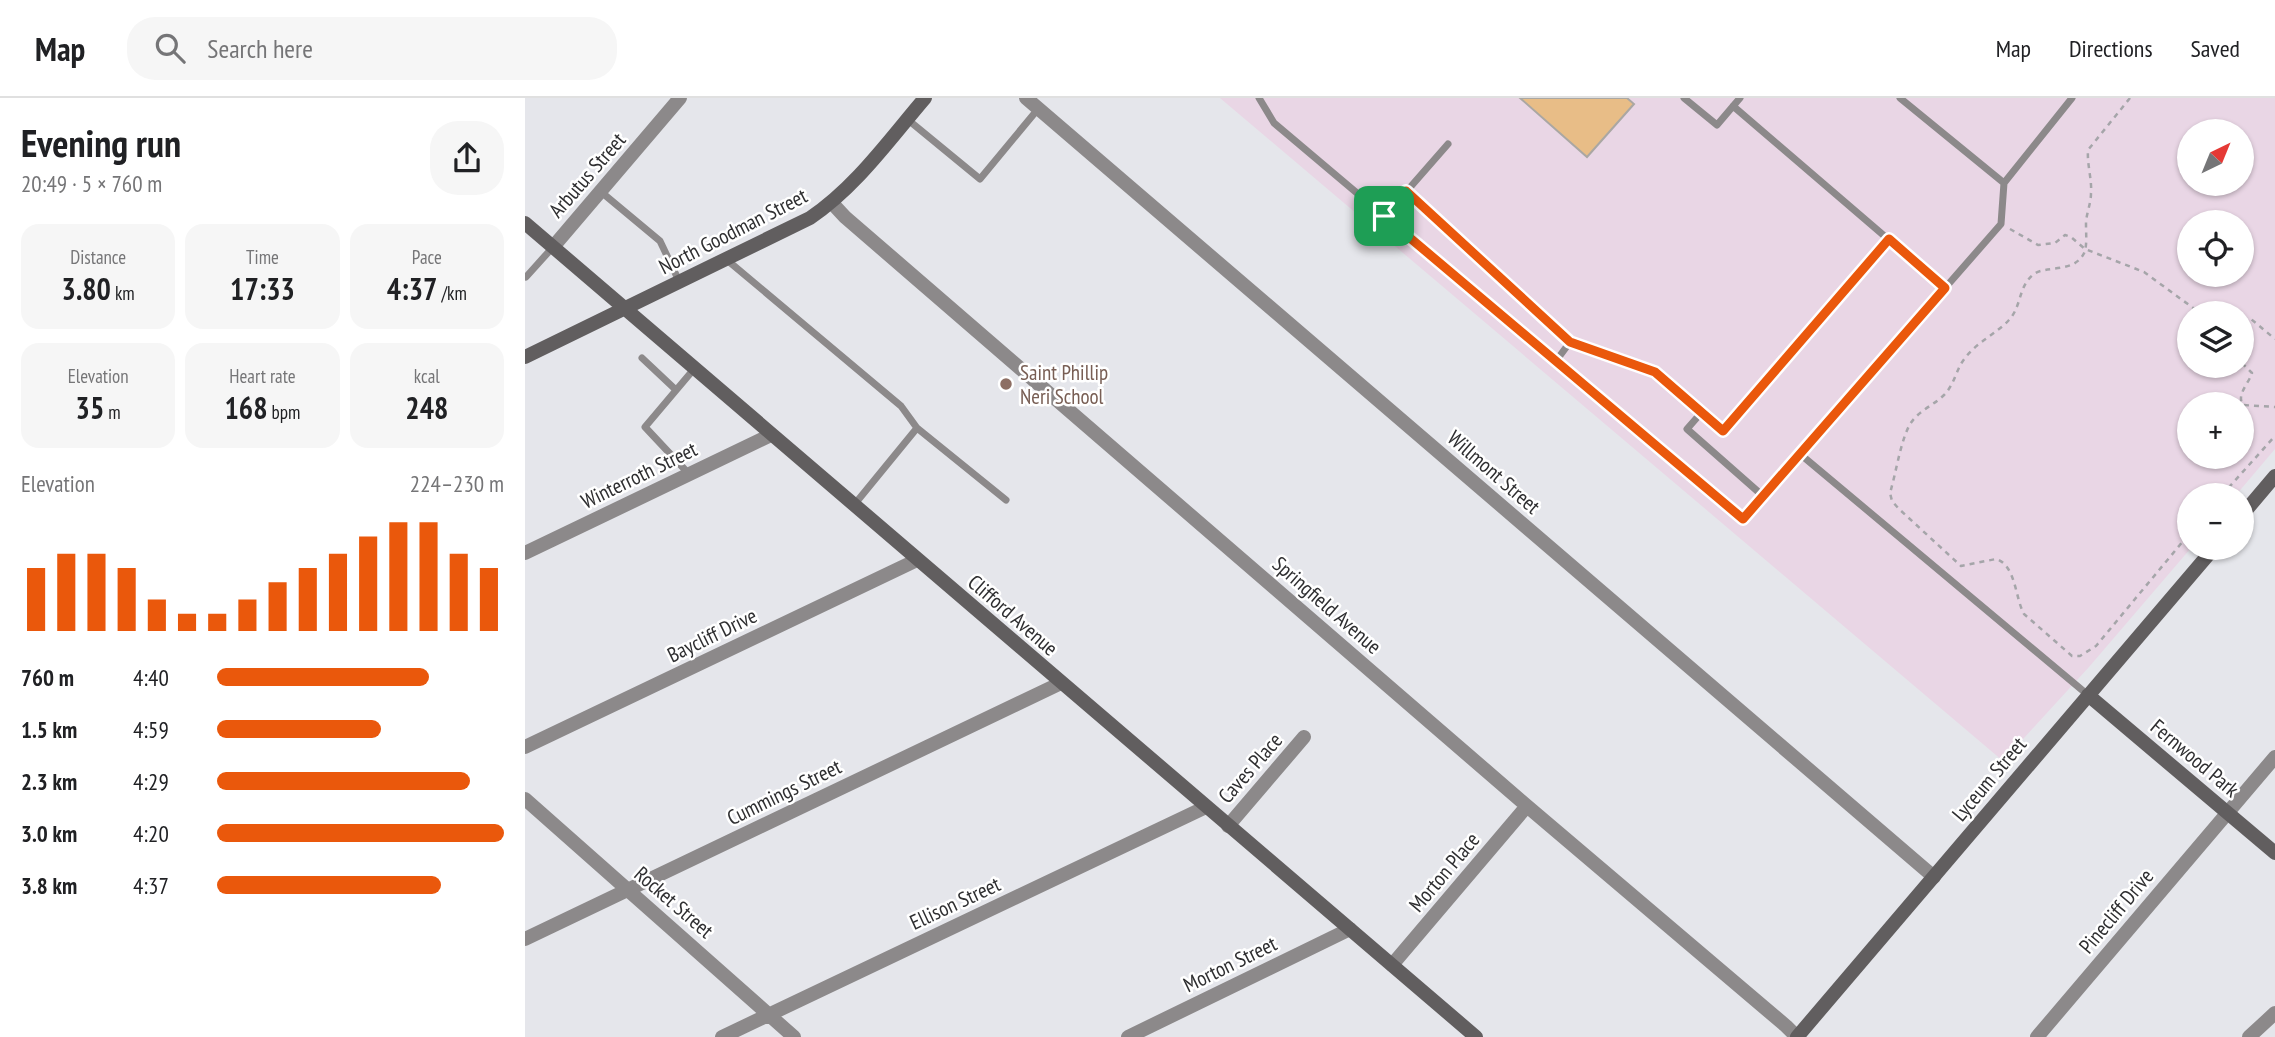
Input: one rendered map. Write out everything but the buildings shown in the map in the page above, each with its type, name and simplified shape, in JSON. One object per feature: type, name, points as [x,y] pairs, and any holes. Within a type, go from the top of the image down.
[{"type":"main road","name":"North Goodman Street","points":[[525,357],[803,222],[832,203],[854,182],[925,98]]},
{"type":"main road","name":"Clifford Avenue","points":[[525,223],[1475,1037]]},
{"type":"main road","points":[[2254,501],[2275,476]]},
{"type":"main road","name":"Lyceum Street","points":[[1797,1037],[2204,560]]},
{"type":"main road","name":"Fernwood Park","points":[[2088,695],[2275,853]]},
{"type":"street","name":"Arbutus Street","points":[[553,247],[680,98]]},
{"type":"street","name":"Willmont Street","points":[[1026,98],[1934,877]]},
{"type":"street","name":"Springfield Avenue","points":[[832,203],[1797,1037]]},
{"type":"street","name":"Winterroth Street","points":[[525,553],[771,435]]},
{"type":"street","name":"Baycliff Drive","points":[[525,747],[917,560]]},
{"type":"street","name":"Cummings Street","points":[[525,939],[1061,683]]},
{"type":"street","name":"Caves Place","points":[[1228,826],[1304,737]]},
{"type":"street","name":"Pinecliff Drive","points":[[2037,1037],[2275,757]]},
{"type":"street","name":"Rocket Street","points":[[525,799],[794,1037]]},
{"type":"street","name":"Morton Place","points":[[1392,965],[1527,806]]},
{"type":"street","name":"Ellison Street","points":[[722,1037],[1206,807]]},
{"type":"street","name":"Morton Street","points":[[1128,1037],[1350,929]]},
{"type":"street","points":[[2249,1037],[2275,1013]]},
{"type":"lane","points":[[1259,98],[1274,123],[1743,519],[2001,224],[2004,183],[2072,98]]},
{"type":"lane","points":[[1684,98],[1717,125],[1740,98]]},
{"type":"lane","points":[[1901,98],[2004,183]]},
{"type":"lane","points":[[1733,106],[1945,288]]},
{"type":"lane","points":[[907,119],[980,179],[1039,109]]},
{"type":"lane","points":[[1384,216],[1448,144]]},
{"type":"lane","points":[[600,191],[660,241],[679,282]]},
{"type":"lane","points":[[1406,191],[1570,342],[1655,372],[1723,431],[1889,239]]},
{"type":"lane","points":[[526,277],[553,247]]},
{"type":"lane","points":[[726,259],[901,406],[917,428],[1006,500]]},
{"type":"lane","points":[[1556,361],[1570,342]]},
{"type":"lane","points":[[642,358],[676,390]]},
{"type":"lane","points":[[689,474],[645,427],[695,368]]},
{"type":"lane","points":[[1701,413],[1687,429],[1763,496]]},
{"type":"lane","points":[[853,505],[917,428]]},
{"type":"lane","points":[[1800,454],[2088,695]]},
{"type":"path","points":[[2130,98],[2088,150],[2091,191],[2085,249],[2082,255],[2070,265],[2036,272],[2022,288],[2010,319],[1966,356],[1950,388],[1915,418],[1908,428],[1890,493],[1892,501],[1961,566],[1996,559],[2002,561],[2010,572],[2019,606],[2024,614],[2072,656],[2080,656],[2096,646],[2177,548]]},
{"type":"path","points":[[2001,224],[2038,245],[2055,243],[2065,235],[2071,237],[2085,249],[2144,272],[2184,301]]},
{"type":"path","points":[[2254,322],[2275,339]]},
{"type":"path","points":[[2250,378],[2240,402],[2243,405],[2275,407]]},
{"type":"path","points":[[2234,483],[2275,436]]},
{"type":"shaded area","points":[[1220,98],[2275,98],[2275,449],[2246,483],[2177,483],[2177,560],[2181,560],[2089,667],[2003,761]]},
{"type":"place","name":"Saint Phillip Neri School","points":[[1006,384]]},
{"type":"route","points":[[1406,191],[1570,342],[1655,372],[1723,431],[1889,239],[1945,288],[1743,519],[1384,216],[1406,191]]}]
